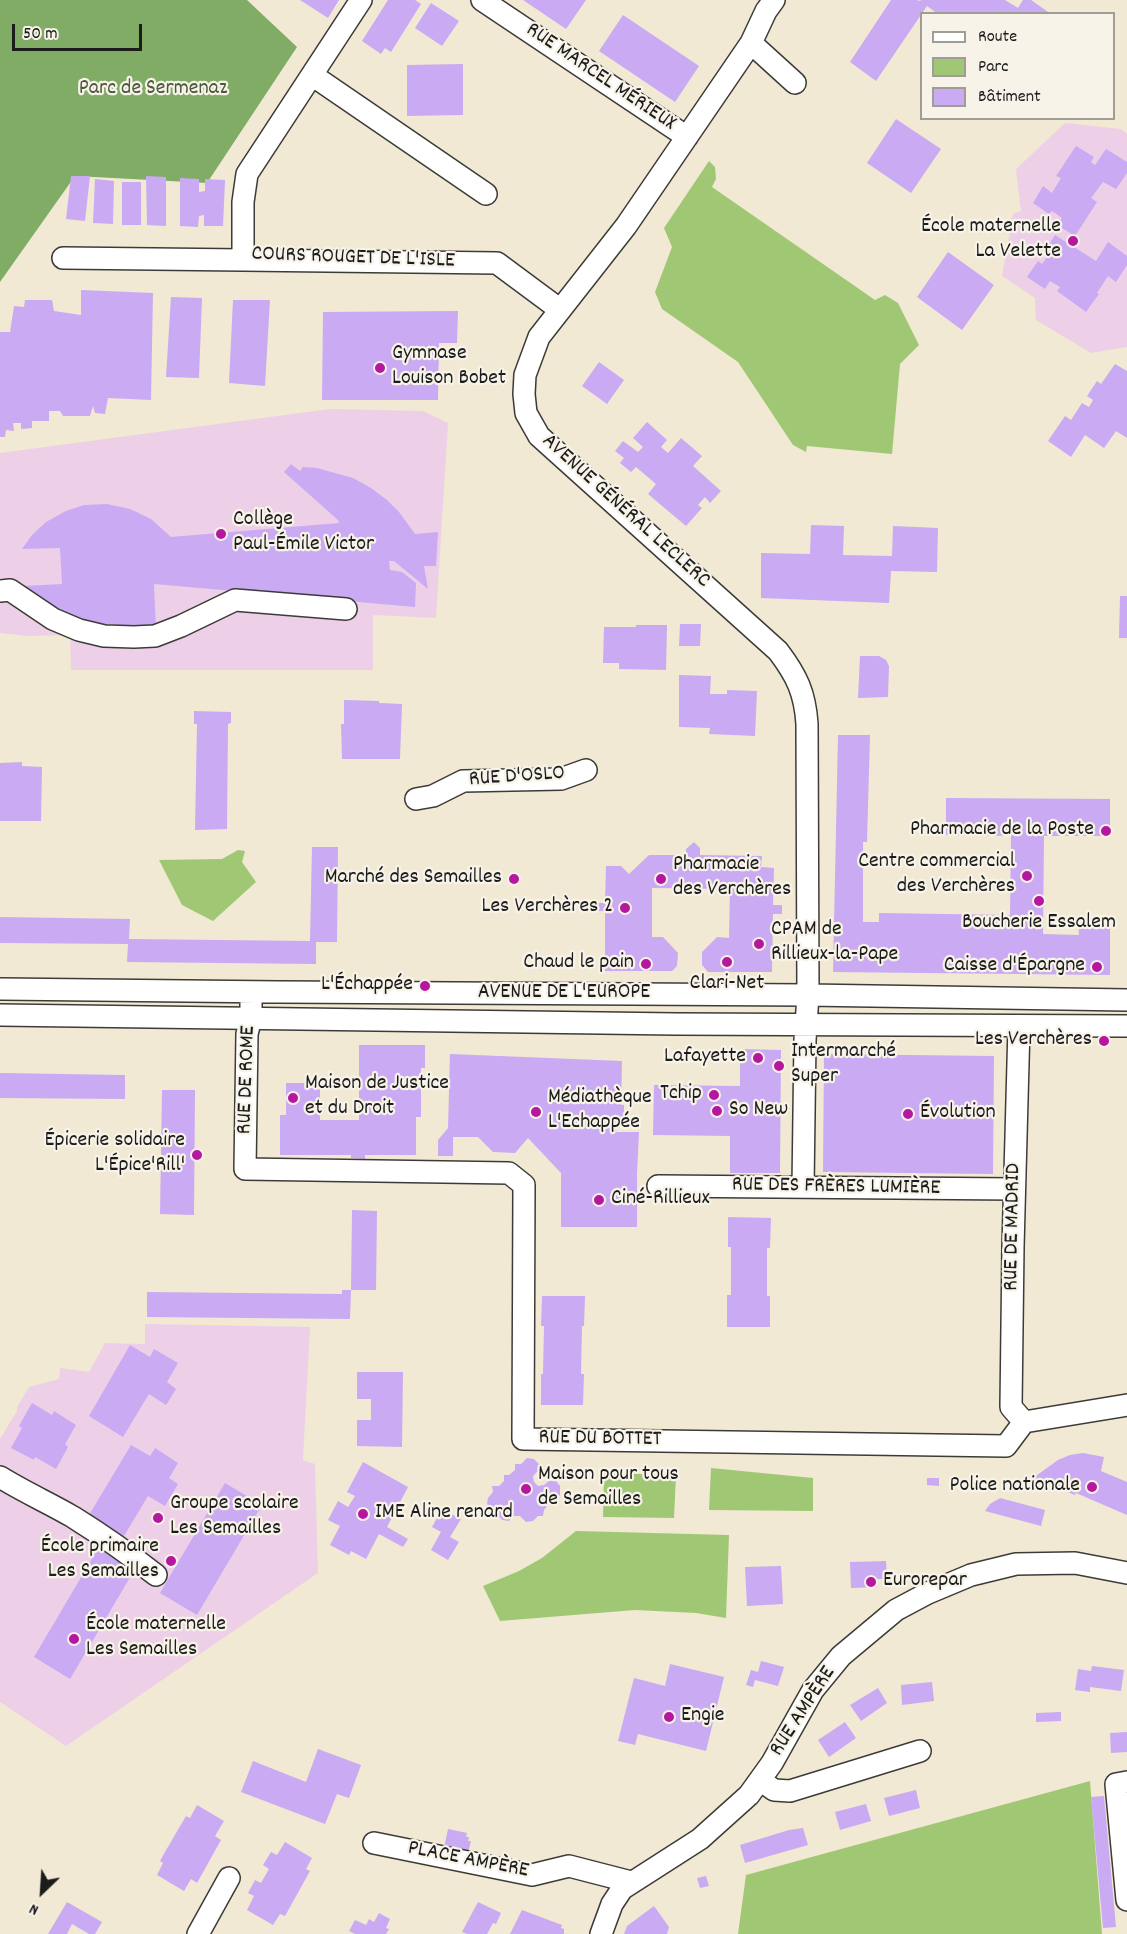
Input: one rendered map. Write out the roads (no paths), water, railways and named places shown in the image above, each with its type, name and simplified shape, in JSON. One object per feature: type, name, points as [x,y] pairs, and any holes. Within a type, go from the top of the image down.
[{"type":"street","name":"COURS ROUGET DE L'ISLE","points":[[361,0],[247,174],[243,202],[243,260],[497,263],[559,309]]},
{"type":"street","name":"RUE MARCEL MÉRIEUX","points":[[482,0],[687,137]]},
{"type":"street","name":"AVENUE GÉNÉRAL LECLERC","points":[[774,0],[766,11],[751,43],[626,226],[539,337],[530,356],[525,375],[526,413],[539,436],[778,651],[801,685],[807,724],[808,995],[803,1187]]},
{"type":"street","points":[[751,43],[795,83]]},
{"type":"street","points":[[312,75],[486,194]]},
{"type":"street","points":[[63,258],[243,260]]},
{"type":"street","points":[[0,591],[10,590],[53,619],[79,630],[104,636],[134,638],[155,636],[235,600],[346,609]]},
{"type":"street","name":"RUE D'OSLO","points":[[416,799],[433,796],[463,781],[561,779],[586,771]]},
{"type":"street","name":"AVENUE DE L'EUROPE","points":[[0,989],[808,995],[1127,1000]]},
{"type":"street","name":"RUE DE ROME","points":[[245,1169],[247,1034],[251,992]]},
{"type":"street","name":"AVENUE DE L'EUROPE","points":[[0,1016],[806,1025],[1127,1026]]},
{"type":"street","name":"RUE DE MADRID","points":[[1019,1026],[1011,1407],[1024,1422]]},
{"type":"street","name":"RUE DU BOTTET","points":[[245,1169],[509,1173],[524,1185],[524,1439],[1006,1446],[1024,1422]]},
{"type":"street","name":"RUE DES FRÈRES LUMIÈRE","points":[[658,1186],[1014,1189]]},
{"type":"street","points":[[1024,1422],[1127,1405]]},
{"type":"street","points":[[0,1477],[71,1516],[115,1544],[156,1575]]},
{"type":"street","name":"RUE AMPÈRE","points":[[601,1934],[616,1895],[631,1882],[700,1839],[749,1795],[772,1763],[813,1690],[841,1656],[896,1610],[928,1593],[971,1575],[1016,1564],[1075,1563],[1127,1573]]},
{"type":"street","points":[[760,1780],[774,1790],[790,1791],[920,1751]]},
{"type":"street","points":[[1127,1782],[1116,1784],[1127,1899]]},
{"type":"street","name":"PLACE AMPÈRE","points":[[374,1843],[532,1875],[569,1866],[631,1882]]},
{"type":"street","points":[[198,1934],[229,1878]]},
{"type":"place","name":"École maternelle La Velette","points":[[1073,241]]},
{"type":"place","name":"Gymnase Louison Bobet","points":[[380,368]]},
{"type":"place","name":"Collège Paul-Émile Victor","points":[[221,534]]},
{"type":"place","name":"Pharmacie de la Poste","points":[[1106,831]]},
{"type":"place","name":"Centre commercial des Verchères","points":[[1027,876]]},
{"type":"place","name":"Marché des Semailles","points":[[514,879]]},
{"type":"place","name":"Pharmacie des Verchères","points":[[661,879]]},
{"type":"place","name":"Boucherie Essalem","points":[[1039,901]]},
{"type":"place","name":"Les Verchères 2","points":[[625,908]]},
{"type":"place","name":"CPAM de Rillieux-la-Pape","points":[[759,944]]},
{"type":"place","name":"Clari-Net","points":[[727,962]]},
{"type":"place","name":"Chaud le pain","points":[[646,964]]},
{"type":"place","name":"Caisse d'Épargne","points":[[1097,967]]},
{"type":"place","name":"L'Échappée","points":[[425,986]]},
{"type":"place","name":"Les Verchères","points":[[1104,1041]]},
{"type":"place","name":"Lafayette","points":[[758,1058]]},
{"type":"place","name":"Intermarché Super","points":[[779,1066]]},
{"type":"place","name":"Tchip","points":[[714,1095]]},
{"type":"place","name":"Maison de Justice et du Droit","points":[[293,1098]]},
{"type":"place","name":"So New","points":[[717,1111]]},
{"type":"place","name":"Médiathèque L'Echappée","points":[[536,1112]]},
{"type":"place","name":"Évolution","points":[[908,1114]]},
{"type":"place","name":"Épicerie solidaire L'Épice'Rill'","points":[[197,1155]]},
{"type":"place","name":"Ciné-Rillieux","points":[[599,1200]]},
{"type":"place","name":"Police nationale","points":[[1092,1487]]},
{"type":"place","name":"Maison pour tous de Semailles","points":[[526,1489]]},
{"type":"place","name":"IME Aline renard","points":[[363,1514]]},
{"type":"place","name":"Groupe scolaire Les Semailles","points":[[158,1518]]},
{"type":"place","name":"École primaire Les Semailles","points":[[171,1561]]},
{"type":"place","name":"Eurorepar","points":[[871,1582]]},
{"type":"place","name":"École maternelle Les Semailles","points":[[74,1639]]},
{"type":"place","name":"Engie","points":[[669,1717]]},
{"type":"park label","name":"Parc de Sermenaz","points":[[153,90]]}]
